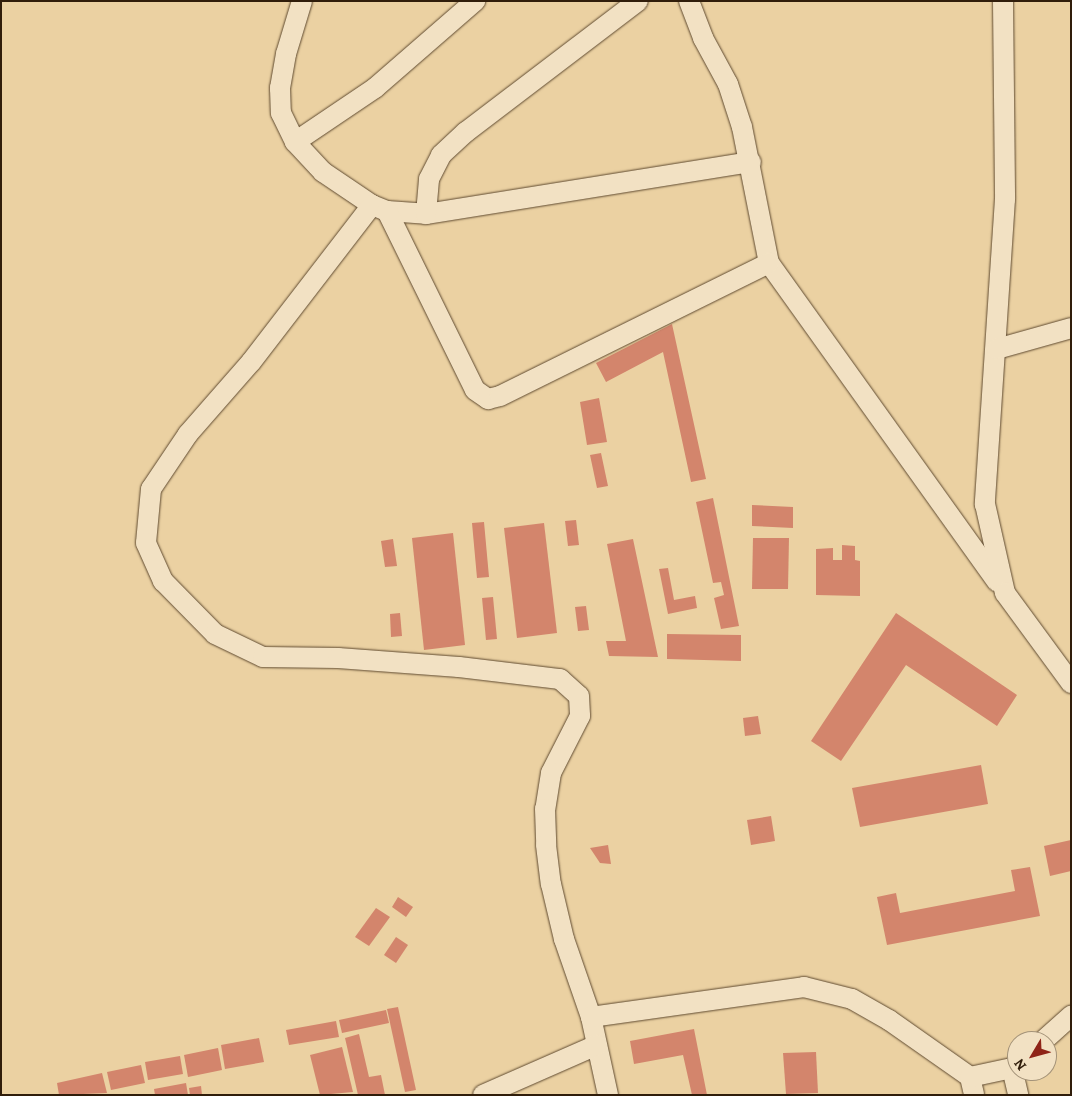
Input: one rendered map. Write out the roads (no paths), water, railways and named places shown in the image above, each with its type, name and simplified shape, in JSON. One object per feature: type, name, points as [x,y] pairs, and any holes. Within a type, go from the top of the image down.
[{"type":"street","points":[[302,1],[280,88],[281,114],[295,142],[323,172],[380,208],[426,214],[751,162]]},
{"type":"street","points":[[295,142],[375,88],[475,1]]},
{"type":"street","points":[[426,214],[429,179],[441,155],[466,132],[638,1]]},
{"type":"street","points":[[690,1],[703,38],[728,84],[751,162],[769,263],[1071,683]]},
{"type":"street","points":[[1002,1],[1005,199],[998,349],[986,460],[985,504],[1005,592]]},
{"type":"street","points":[[380,208],[475,390],[488,399],[500,396],[769,263]]},
{"type":"street","points":[[380,208],[188,434],[151,488],[146,543],[163,581],[215,634],[264,657],[338,658],[459,667],[560,679],[579,696],[580,716],[551,773],[545,809],[551,884],[564,939],[591,1017],[608,1095]]},
{"type":"street","points":[[998,349],[1071,328]]},
{"type":"street","points":[[591,1017],[804,987],[852,999],[889,1020],[972,1086],[1007,1070]]},
{"type":"street","points":[[1054,1031],[1071,1016]]},
{"type":"street","points":[[483,1095],[597,1045]]},
{"type":"street","points":[[1017,1081],[1018,1095]]}]
